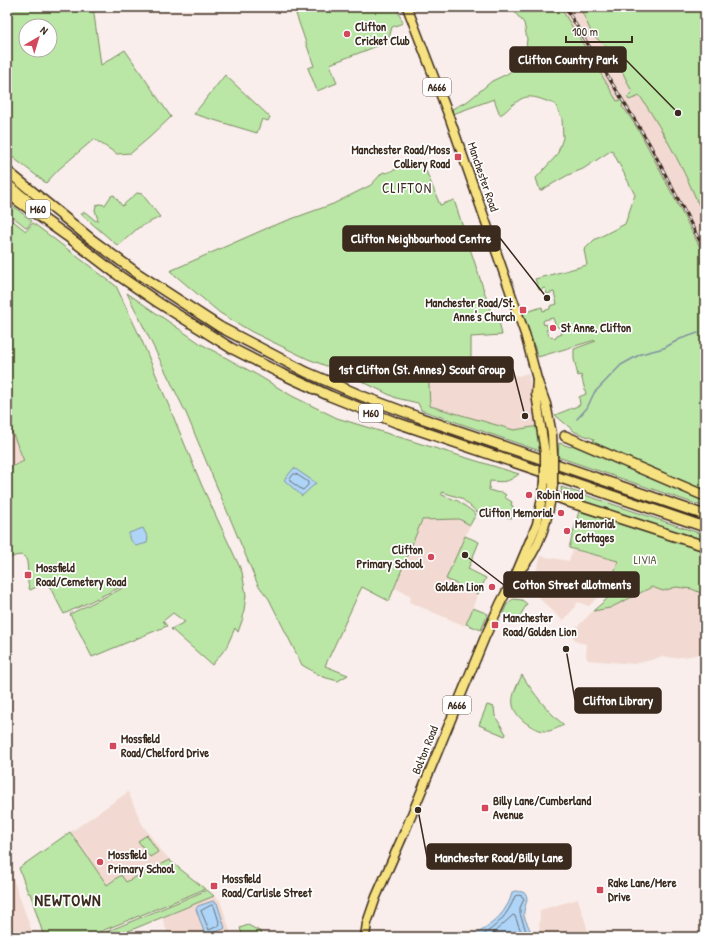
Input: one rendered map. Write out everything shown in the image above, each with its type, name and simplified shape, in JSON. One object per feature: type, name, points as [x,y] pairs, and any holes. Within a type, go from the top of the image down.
[{"type":"highway","name":"M60","points":[[7,165],[38,195]]},
{"type":"highway","name":"M60","points":[[7,171],[107,252],[143,277],[220,327],[306,372],[362,396],[418,417],[705,515]]},
{"type":"highway","name":"M60","points":[[7,184],[67,236]]},
{"type":"highway","name":"M60","points":[[7,193],[118,275],[198,328],[238,351],[309,386],[395,422],[705,527]]},
{"type":"highway","points":[[565,436],[705,496]]},
{"type":"highway","points":[[569,502],[705,546]]},
{"type":"main road","name":"Manchester Road","points":[[407,7],[450,119],[505,276],[546,404],[552,434],[547,485]]},
{"type":"main road","name":"Manchester Road","points":[[537,379],[536,394],[545,444],[549,454]]},
{"type":"main road","points":[[545,444],[552,434],[565,436]]},
{"type":"main road","name":"Bolton Road","points":[[516,574],[526,565],[535,549],[542,531],[552,496],[547,485]]},
{"type":"main road","name":"Bolton Road","points":[[365,937],[367,923],[376,897],[405,831],[485,637],[516,574],[537,524],[547,485]]},
{"type":"main road","points":[[552,496],[569,502]]},
{"type":"main road","points":[[549,510],[558,504],[569,502]]},
{"type":"shaded area","points":[[560,7],[580,7],[592,34],[614,54],[633,92],[627,96],[629,100],[640,96],[660,126],[696,197],[705,220],[705,257],[641,134],[626,111],[617,101]]},
{"type":"shaded area","points":[[428,365],[518,376],[528,373],[539,426],[514,430],[430,406]]},
{"type":"shaded area","points":[[7,420],[24,461],[7,469]]},
{"type":"shaded area","name":"Clifton Primary School","points":[[460,519],[470,525],[447,579],[478,594],[465,626],[409,602],[411,596],[395,588],[422,520]]},
{"type":"shaded area","points":[[573,550],[618,561],[612,580],[602,579],[601,594],[589,606],[577,602],[575,607],[563,621],[541,600],[531,586],[541,556],[569,561]]},
{"type":"shaded area","points":[[653,587],[663,591],[676,587],[692,589],[705,595],[705,658],[699,654],[673,658],[663,656],[634,664],[588,660],[586,656],[587,644],[577,642],[573,637],[576,628],[593,611],[610,608]]},
{"type":"shaded area","name":"Mossfield Primary School","points":[[128,792],[142,824],[159,848],[175,865],[205,889],[87,937],[44,937],[30,893],[28,893],[19,868]]},
{"type":"shaded area","points":[[9,875],[12,876],[34,937],[7,937],[7,877]]},
{"type":"shaded area","points":[[214,896],[220,900],[232,937],[169,937],[162,918]]},
{"type":"shaded area","points":[[578,899],[590,937],[539,937],[540,910]]},
{"type":"green space","points":[[7,7],[93,7],[101,65],[125,50],[171,117],[131,153],[117,154],[94,139],[59,169],[46,183],[7,153]]},
{"type":"green space","name":"Clifton Cricket Club","points":[[308,7],[396,7],[403,23],[392,27],[388,42],[330,64],[337,83],[317,91],[308,68],[314,66],[296,14]]},
{"type":"green space","points":[[510,7],[560,7],[617,101],[621,100],[623,103],[622,107],[641,134],[705,257],[705,492],[592,443],[594,439],[575,432],[555,415],[580,405],[579,397],[586,394],[581,375],[578,376],[574,359],[574,349],[596,341],[595,340],[538,357],[523,313],[542,307],[543,311],[550,309],[550,306],[557,304],[554,292],[547,294],[545,288],[539,290],[535,279],[587,265],[584,250],[594,240],[625,224],[635,195],[612,150],[583,169],[568,175],[540,191],[536,178],[557,155],[563,138],[562,118],[555,104],[531,97],[522,98],[500,115],[494,99],[453,114],[452,109],[468,101],[492,81],[507,74],[525,57],[527,39],[524,23]],"holes":[[[553,318],[556,327],[558,326],[562,334],[557,336],[555,339],[552,336],[550,337],[546,330],[548,329],[546,324],[544,325],[543,322],[544,320]]]},
{"type":"green space","points":[[580,7],[705,7],[705,220],[684,172],[668,141],[640,96],[629,100],[627,97],[632,92],[614,54],[592,34]]},
{"type":"green space","points":[[225,75],[270,117],[268,121],[262,119],[257,133],[194,114]]},
{"type":"green space","points":[[418,161],[421,167],[424,166],[440,205],[454,200],[494,321],[499,321],[502,335],[471,337],[471,369],[428,365],[430,406],[514,430],[539,426],[540,451],[421,410],[418,403],[396,398],[345,373],[308,359],[252,332],[220,313],[170,271],[272,226],[333,204],[371,185],[383,172],[386,173]]},
{"type":"green space","points":[[137,193],[142,194],[160,217],[138,228],[118,246],[81,214],[85,212],[96,221],[98,220],[95,210],[96,205],[105,205],[111,196],[114,195],[122,206]]},
{"type":"green space","points":[[13,206],[32,221],[27,228],[8,213]]},
{"type":"green space","points":[[13,221],[26,231],[33,223],[116,286],[142,341],[202,486],[242,572],[246,595],[243,618],[238,632],[235,628],[226,648],[212,665],[171,629],[185,622],[173,613],[163,621],[167,626],[92,657],[70,614],[121,589],[127,584],[64,614],[47,582],[30,590],[28,584],[26,559],[23,556],[17,555],[8,559],[7,558],[7,469],[24,461],[7,420],[7,227]]},
{"type":"green space","points":[[127,293],[201,344],[292,396],[337,418],[519,474],[506,481],[490,481],[489,490],[499,493],[500,491],[506,495],[504,497],[512,502],[512,518],[477,512],[461,498],[442,492],[442,495],[458,501],[476,514],[470,525],[459,519],[422,520],[389,601],[362,587],[325,666],[348,675],[338,681],[323,677],[302,665],[269,599],[258,585],[186,413]]},
{"type":"green space","points":[[559,443],[571,447],[572,443],[705,501],[705,507],[558,457]]},
{"type":"green space","points":[[561,487],[705,535],[705,543],[562,497]]},
{"type":"green space","name":"LIVIA","points":[[579,511],[705,551],[705,595],[692,589],[676,587],[663,591],[652,587],[610,608],[593,611],[608,598],[601,594],[602,579],[612,580],[618,561],[569,548]]},
{"type":"green space","points":[[465,536],[479,542],[468,569],[486,578],[478,594],[446,579]]},
{"type":"green space","points":[[513,599],[522,600],[527,604],[515,624],[503,613],[507,604]]},
{"type":"green space","points":[[473,608],[488,614],[481,630],[466,624]]},
{"type":"green space","points":[[522,675],[541,702],[564,725],[551,731],[538,730],[527,724],[518,715],[513,705],[513,697]]},
{"type":"green space","points":[[487,705],[494,707],[495,716],[506,734],[505,736],[479,725]]},
{"type":"green space","name":"Mossfield Primary School","points":[[70,832],[107,885],[121,875],[126,882],[169,860],[205,889],[87,937],[44,937],[30,893],[28,893],[19,868]]},
{"type":"green space","points":[[147,835],[158,852],[150,857],[138,841]]},
{"type":"green space","points":[[207,890],[214,896],[114,937],[94,937]]},
{"type":"green space","points":[[248,925],[261,932],[263,937],[243,937],[240,928]]},
{"type":"water","points":[[294,468],[316,483],[302,496],[284,480]]},
{"type":"water","points":[[143,528],[148,538],[147,543],[136,546],[129,538],[129,533]]},
{"type":"water","points":[[512,892],[522,892],[527,897],[524,916],[531,931],[532,937],[472,937],[491,924],[503,912],[508,904]]},
{"type":"water","points":[[213,901],[217,903],[225,928],[207,935],[204,932],[196,909],[198,906]]},
{"type":"waterway","points":[[577,419],[587,408],[594,393],[621,365],[641,354],[664,348],[680,339],[698,333]]},
{"type":"railway","points":[[565,7],[649,143],[705,251]]},
{"type":"place","name":"Clifton Cricket Club","points":[[347,34]]},
{"type":"place","name":"Clifton Country Park","points":[[678,113]]},
{"type":"place","name":"Manchester Road/Moss Colliery Road","points":[[458,157]]},
{"type":"place","name":"Clifton Neighbourhood Centre","points":[[547,298]]},
{"type":"place","name":"Manchester Road/St. Anne's Church","points":[[523,310]]},
{"type":"place","name":"St Anne, Clifton","points":[[553,328]]},
{"type":"place","name":"1st Clifton (St. Annes) Scout Group","points":[[525,416]]},
{"type":"place","name":"Robin Hood","points":[[529,495]]},
{"type":"place","name":"Clifton Memorial","points":[[561,513]]},
{"type":"place","name":"Memorial Cottages","points":[[567,531]]},
{"type":"place","name":"Cotton Street allotments","points":[[465,555]]},
{"type":"place","name":"Clifton Primary School","points":[[431,557]]},
{"type":"place","name":"Mossfield Road/Cemetery Road","points":[[28,575]]},
{"type":"place","name":"Golden Lion","points":[[492,587]]},
{"type":"place","name":"Manchester Road/Golden Lion","points":[[495,625]]},
{"type":"place","name":"Clifton Library","points":[[566,649]]},
{"type":"place","name":"Mossfield Road/Chelford Drive","points":[[113,746]]},
{"type":"place","name":"Billy Lane/Cumberland Avenue","points":[[485,808]]},
{"type":"place","name":"Manchester Road/Billy Lane","points":[[418,810]]},
{"type":"place","name":"Mossfield Primary School","points":[[100,862]]},
{"type":"place","name":"Mossfield Road/Carlisle Street","points":[[214,886]]},
{"type":"place","name":"Rake Lane/Mere Drive","points":[[600,890]]},
{"type":"district","name":"CLIFTON","points":[[407,188]]},
{"type":"district","name":"NEWTOWN","points":[[68,900]]}]
